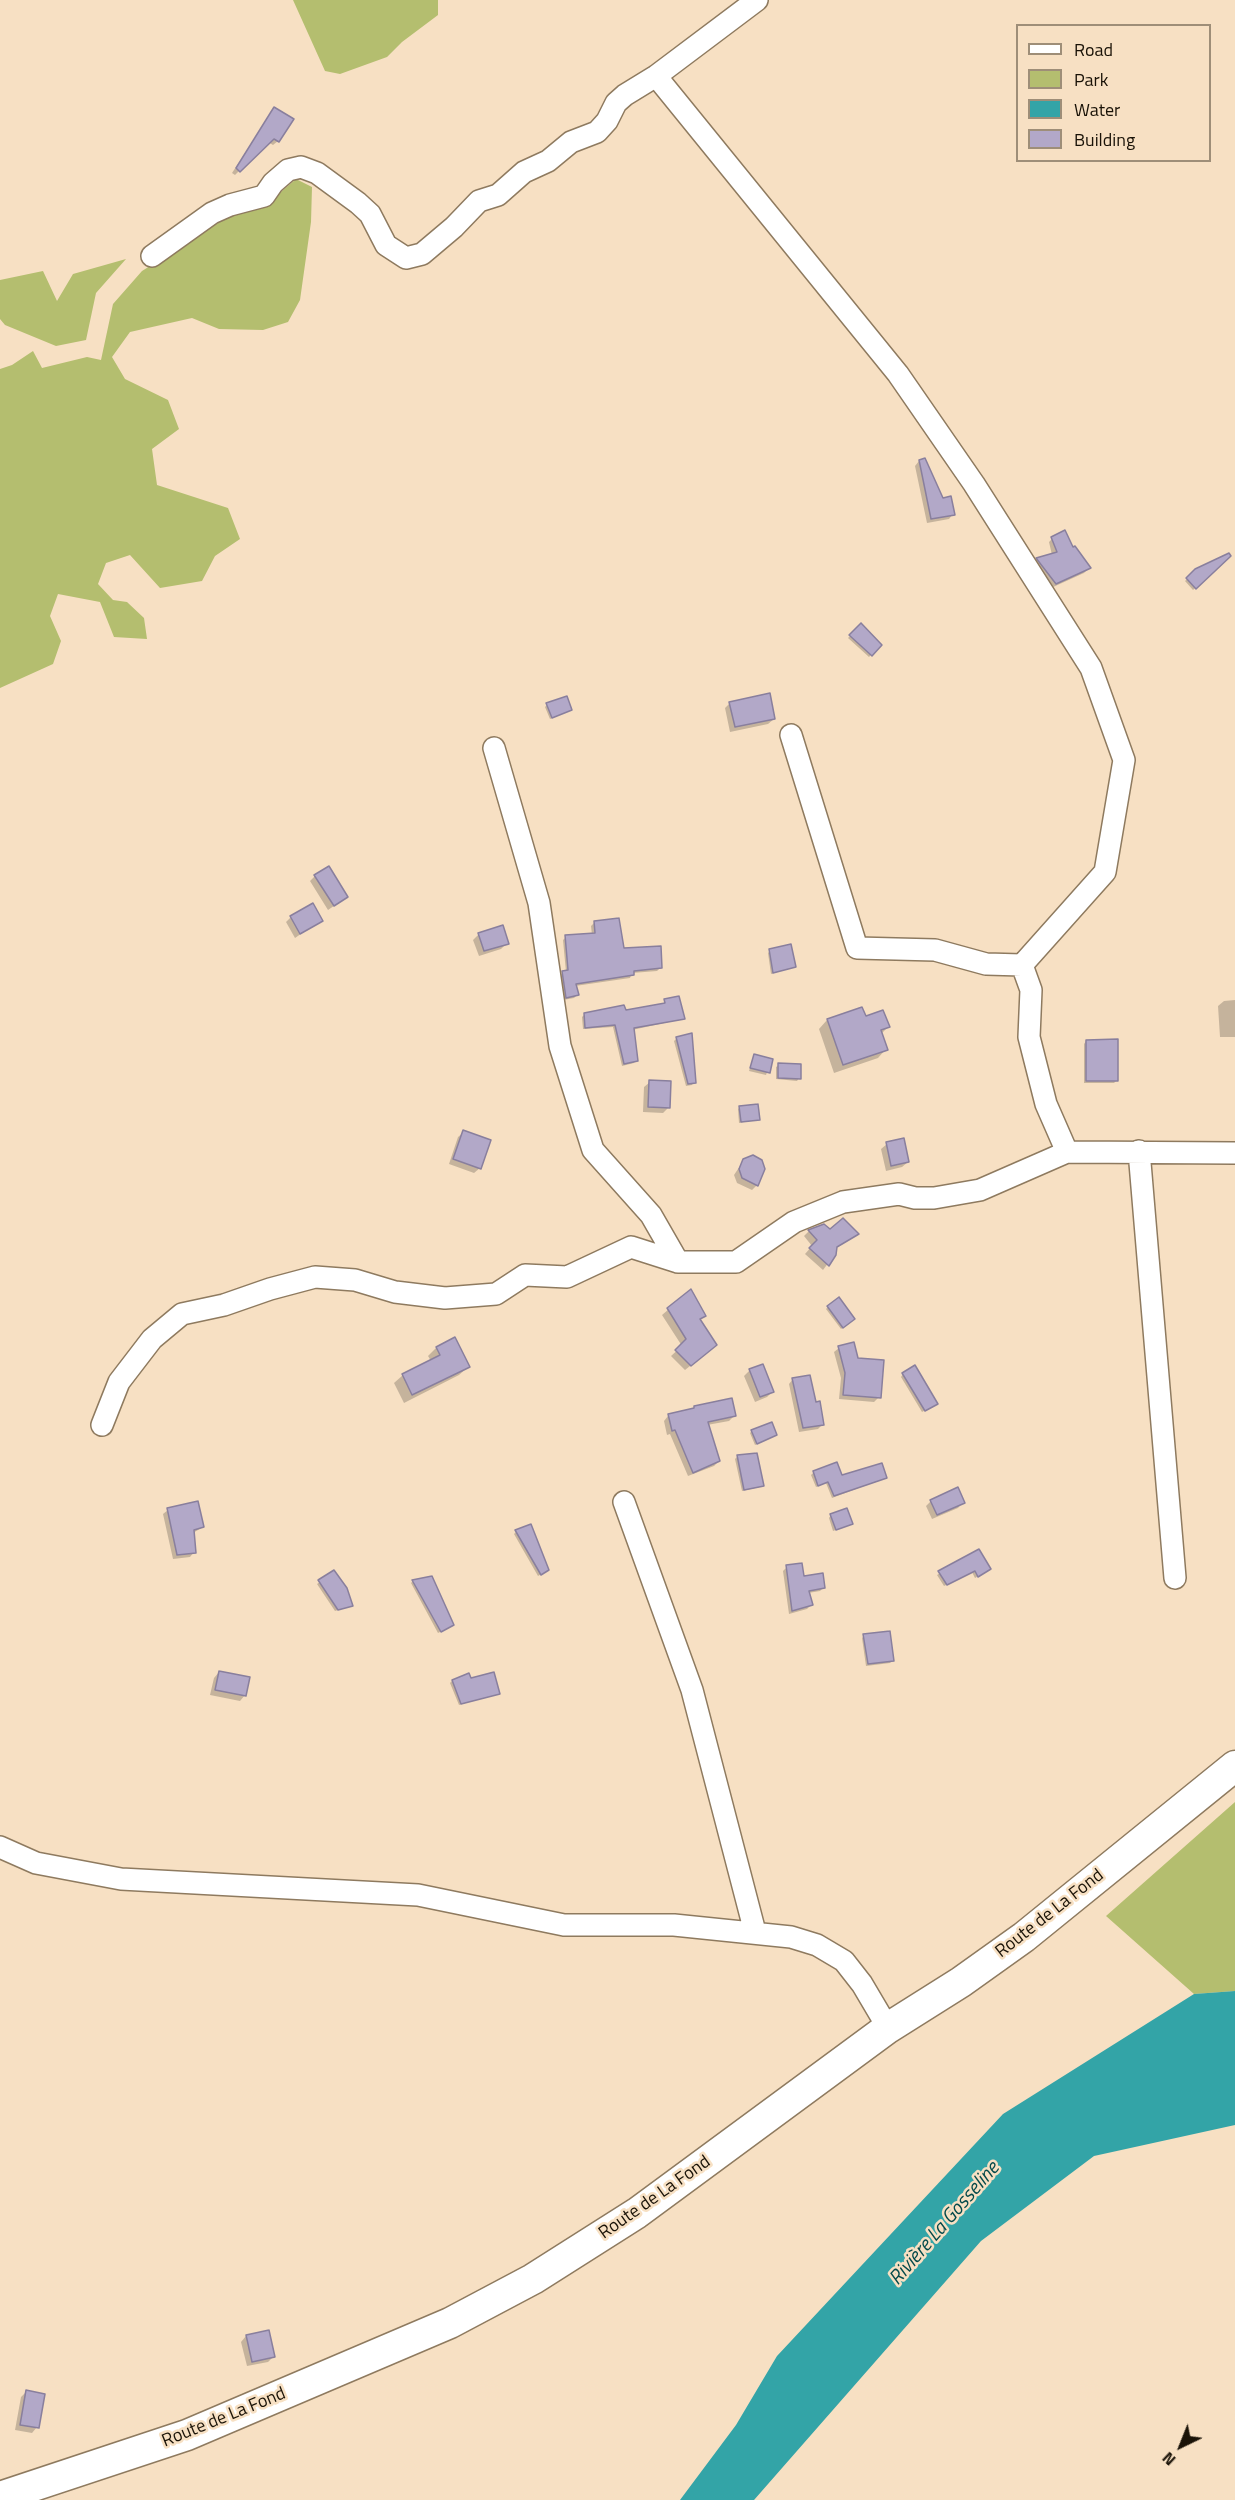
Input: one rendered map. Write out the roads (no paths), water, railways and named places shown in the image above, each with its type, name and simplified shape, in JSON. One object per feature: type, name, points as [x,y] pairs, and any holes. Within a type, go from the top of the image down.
[{"type":"street","points":[[152,256],[212,213],[230,205],[264,196],[273,183],[288,170],[301,167],[317,173],[370,214],[386,245],[406,258],[422,254],[479,201],[498,195],[524,172],[548,161],[571,142],[597,132],[607,121],[616,103],[625,94],[656,76],[757,0]]},
{"type":"street","points":[[656,76],[898,374],[974,484],[1092,668],[1124,760],[1105,872],[1022,965],[986,964],[935,950],[857,948],[791,735]]},
{"type":"street","points":[[494,748],[539,903],[560,1046],[593,1150],[651,1215],[678,1262]]},
{"type":"street","points":[[1022,965],[1031,990],[1029,1037],[1046,1104],[1067,1152]]},
{"type":"street","points":[[1139,1151],[1175,1578]]},
{"type":"street","points":[[102,1425],[119,1382],[152,1339],[182,1314],[224,1305],[315,1276],[355,1280],[395,1292],[445,1298],[496,1294],[525,1275],[567,1277],[631,1247],[678,1262],[736,1262],[794,1222],[843,1202],[899,1194],[915,1198],[934,1198],[980,1190],[1067,1152],[1235,1153]]},
{"type":"street","points":[[624,1502],[692,1690],[755,1932]]},
{"type":"street","name":"Route de La Fond","points":[[0,2496],[187,2435],[450,2323],[532,2279],[636,2213],[888,2028],[961,1982],[1024,1937],[1235,1766]]},
{"type":"street","points":[[0,1847],[36,1863],[121,1879],[418,1895],[564,1925],[674,1925],[791,1937],[817,1945],[844,1961],[862,1984],[888,2028]]},
{"type":"water","name":"Rivière La Gosseline","points":[[1235,1991],[1235,2125],[1094,2156],[981,2241],[754,2500],[680,2500],[736,2425],[777,2356],[1003,2114],[1194,1994]]}]
